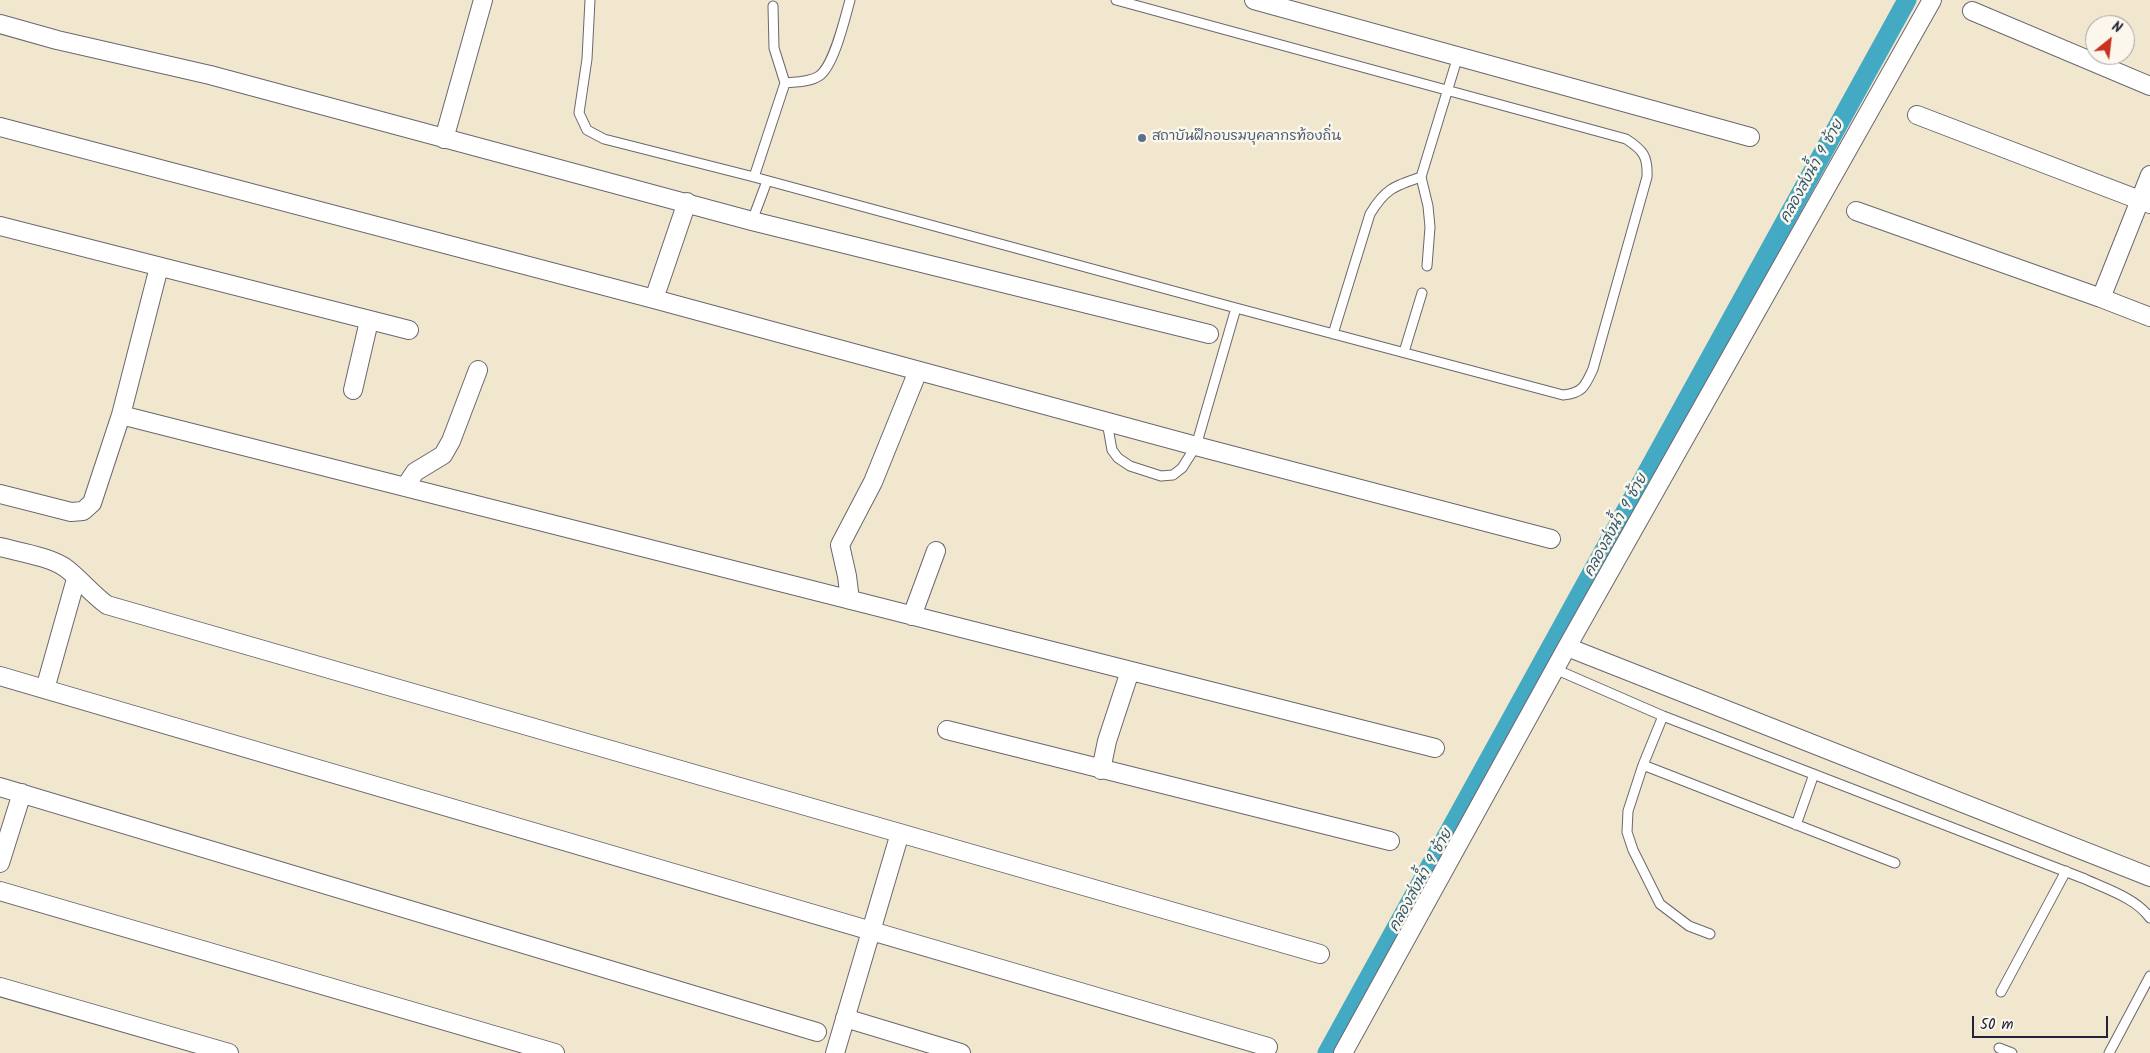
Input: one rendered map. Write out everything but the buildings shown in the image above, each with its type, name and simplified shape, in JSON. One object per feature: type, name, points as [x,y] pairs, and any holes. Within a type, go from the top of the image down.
[{"type":"street","points":[[444,139],[483,0]]},
{"type":"street","points":[[1254,0],[1750,137]]},
{"type":"street","points":[[1344,1053],[1567,647],[1932,0]]},
{"type":"street","points":[[1972,11],[2150,86]]},
{"type":"street","points":[[0,24],[57,40],[210,75],[752,221],[1209,334]]},
{"type":"street","points":[[1917,115],[2145,203]]},
{"type":"street","points":[[0,127],[654,299],[1196,446],[1551,539]]},
{"type":"street","points":[[2101,298],[2145,203],[2150,175]]},
{"type":"street","points":[[654,299],[687,202]]},
{"type":"street","points":[[1856,211],[2150,317]]},
{"type":"street","points":[[0,226],[409,330]]},
{"type":"street","points":[[0,494],[71,512],[83,511],[92,503],[97,493],[121,415],[158,266]]},
{"type":"street","points":[[352,390],[369,321]]},
{"type":"street","points":[[405,487],[414,472],[443,456],[451,441],[478,370]]},
{"type":"street","points":[[850,600],[840,545],[873,482],[918,371]]},
{"type":"street","points":[[121,415],[1435,748]]},
{"type":"street","points":[[0,546],[52,561],[66,568],[107,605],[1320,954]]},
{"type":"street","points":[[912,616],[936,551]]},
{"type":"street","points":[[45,689],[76,579]]},
{"type":"street","points":[[1567,647],[2150,877]]},
{"type":"street","points":[[1101,770],[1109,733],[1130,671]]},
{"type":"street","points":[[0,676],[1268,1047]]},
{"type":"street","points":[[947,730],[1390,841]]},
{"type":"street","points":[[0,787],[817,1032]]},
{"type":"street","points":[[0,863],[22,793]]},
{"type":"street","points":[[835,1053],[900,833]]},
{"type":"street","points":[[0,891],[555,1053]]},
{"type":"street","points":[[0,986],[229,1053]]},
{"type":"street","points":[[845,1018],[961,1053]]},
{"type":"lane","points":[[590,0],[587,59],[579,113],[587,130],[604,139],[754,177],[1332,334],[1562,394],[1575,393],[1586,385],[1593,369],[1647,177],[1648,163],[1640,148],[1626,139],[1116,0]]},
{"type":"lane","points":[[785,83],[812,80],[821,75],[830,62],[850,0]]},
{"type":"lane","points":[[754,177],[785,83],[774,48],[774,6]]},
{"type":"lane","points":[[1427,266],[1430,226],[1428,206],[1421,178],[1458,56]]},
{"type":"lane","points":[[1332,334],[1370,214],[1379,198],[1392,187],[1421,178]]},
{"type":"lane","points":[[752,221],[767,181]]},
{"type":"lane","points":[[1404,352],[1422,293]]},
{"type":"lane","points":[[1107,422],[1112,450],[1118,458],[1130,466],[1161,476],[1173,474],[1182,468],[1196,446],[1236,308]]},
{"type":"lane","points":[[1555,669],[1663,716],[2066,871],[2131,901],[2146,912],[2150,918]]},
{"type":"lane","points":[[1663,716],[1643,765],[1628,811],[1627,832],[1633,850],[1660,904],[1689,926],[1710,934]]},
{"type":"lane","points":[[1643,765],[1895,863]]},
{"type":"lane","points":[[1796,825],[1814,774]]},
{"type":"lane","points":[[2001,992],[2066,871]]},
{"type":"lane","points":[[2109,1053],[2150,976]]},
{"type":"lane","points":[[1999,1048],[2012,1053]]},
{"type":"waterway","name":"คลองส่งน้ำ 9 ซ้าย","points":[[1327,1053],[1907,0]]},
{"type":"place","name":"สถาบันฝึกอบรมบุคลากรท้องถิ่น","points":[[1142,138]]}]
